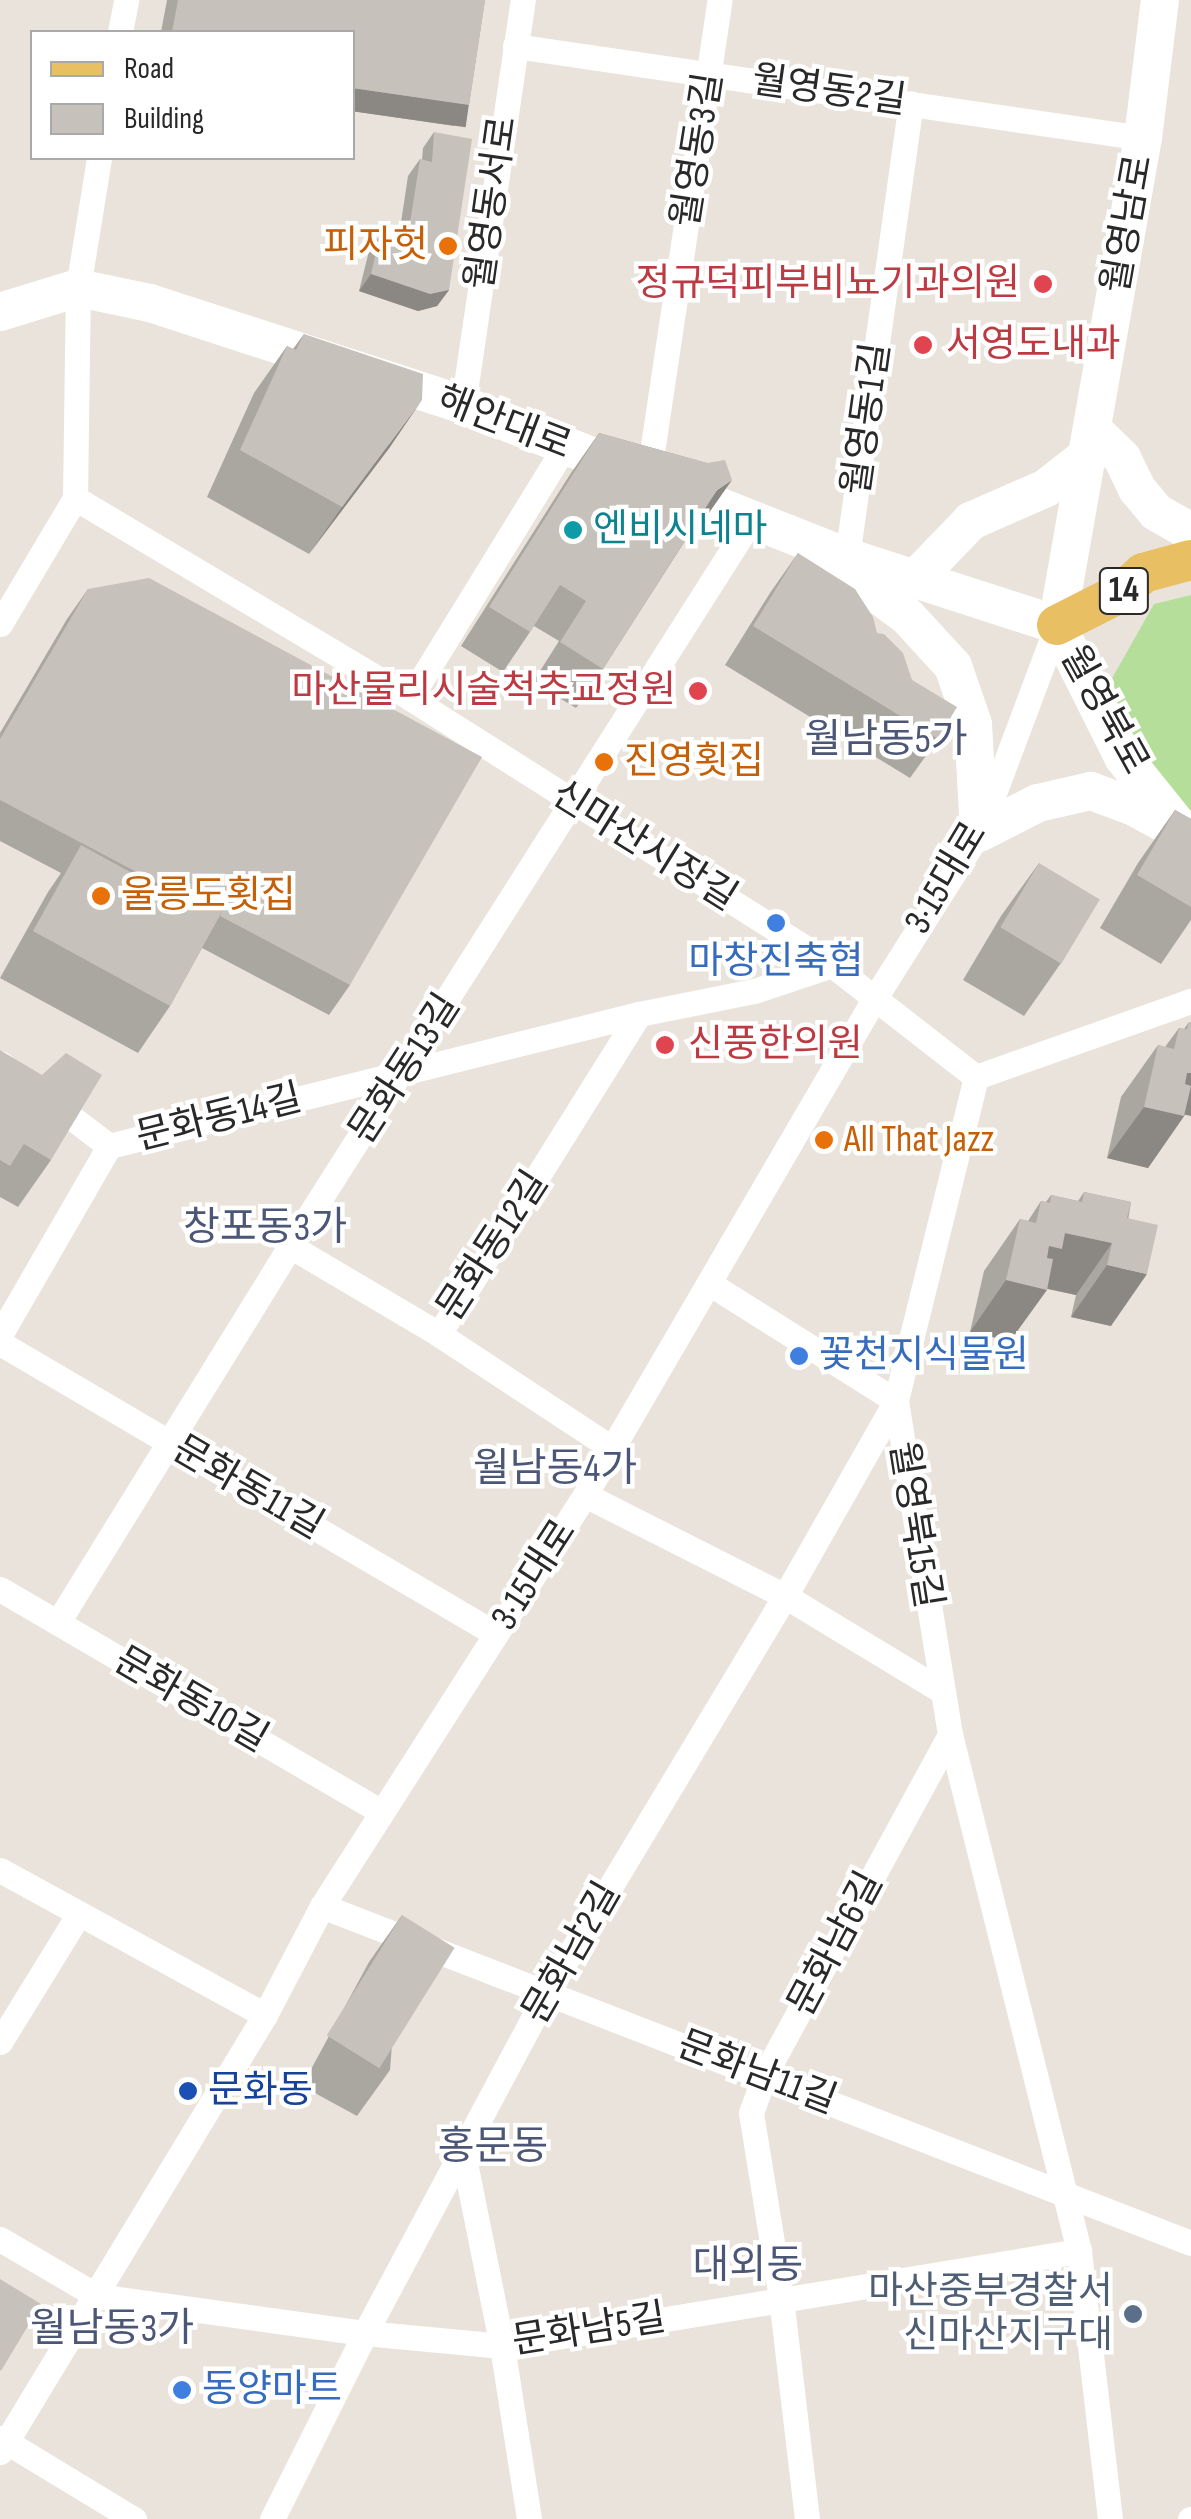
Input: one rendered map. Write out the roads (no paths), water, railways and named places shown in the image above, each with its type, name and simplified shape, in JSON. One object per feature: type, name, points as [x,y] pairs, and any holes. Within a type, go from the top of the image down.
[{"type":"main road","name":"월영남로","points":[[1057,625],[1143,138],[1160,0]]},
{"type":"main road","name":"해안대로","points":[[0,312],[78,288],[150,303],[463,405],[848,557],[1057,625]]},
{"type":"main road","points":[[915,578],[971,521],[1046,488],[1089,442],[1122,458],[1137,489],[1156,512],[1191,532]]},
{"type":"main road","points":[[800,536],[907,616],[953,666],[973,724],[979,833],[1038,802],[1091,791],[1134,807],[1188,838]]},
{"type":"main road","name":"14","points":[[1057,625],[1122,592],[1143,572],[1191,560]]},
{"type":"main road","name":"14","points":[[1122,592],[1157,595],[1191,584]]},
{"type":"main road","name":"월영북로","points":[[1057,625],[1123,757],[1188,838]]},
{"type":"street","points":[[120,30],[126,0]]},
{"type":"street","name":"월영동서로","points":[[463,405],[523,0]]},
{"type":"street","name":"월영동3길","points":[[648,479],[720,0]]},
{"type":"street","name":"월영동2길","points":[[515,46],[1143,138]]},
{"type":"street","name":"월영동1길","points":[[848,557],[911,103]]},
{"type":"street","points":[[0,624],[74,498],[78,288],[100,160]]},
{"type":"street","points":[[410,698],[565,446]]},
{"type":"street","name":"신마산시장길","points":[[74,498],[410,698],[832,964],[873,1001],[976,1076]]},
{"type":"street","name":"문화동13길","points":[[58,1622],[290,1246],[753,517]]},
{"type":"street","name":"3·15대로","points":[[2,2444],[97,2296],[266,2015],[322,1906],[585,1496],[873,1001],[979,833],[1057,625]]},
{"type":"street","name":"문화동14길","points":[[0,1335],[109,1146],[639,1014],[754,991],[832,964]]},
{"type":"street","points":[[976,1076],[1191,1000]]},
{"type":"street","name":"문화동12길","points":[[290,1246],[437,1332],[639,1014]]},
{"type":"street","points":[[0,1063],[109,1146]]},
{"type":"street","name":"월영북15길","points":[[976,1076],[896,1400],[940,1690],[1079,2251],[1110,2519]]},
{"type":"street","points":[[710,1284],[896,1400]]},
{"type":"street","points":[[437,1332],[612,1450]]},
{"type":"street","name":"문화동11길","points":[[0,1343],[496,1634]]},
{"type":"street","name":"문화남2길","points":[[272,2519],[365,2333],[547,1992],[784,1596],[896,1400]]},
{"type":"street","points":[[585,1496],[784,1596],[940,1690]]},
{"type":"street","name":"문화동10길","points":[[0,1589],[382,1812]]},
{"type":"street","name":"문화남6길","points":[[807,2519],[781,2298],[752,2113],[765,2074],[950,1734]]},
{"type":"street","points":[[0,1870],[266,2015]]},
{"type":"street","name":"문화남11길","points":[[322,1906],[765,2074],[1064,2196],[1191,2243]]},
{"type":"street","points":[[0,2042],[78,1915]]},
{"type":"street","points":[[462,2148],[502,2346],[530,2519]]},
{"type":"street","points":[[0,2238],[97,2296]]},
{"type":"street","name":"문화남5길","points":[[97,2296],[365,2333],[502,2346],[1079,2251]]},
{"type":"street","points":[[2,2444],[134,2519]]},
{"type":"place","name":"피자헛","points":[[448,246]]},
{"type":"place","name":"정규덕피부비뇨기과의원","points":[[1043,284]]},
{"type":"place","name":"서영도내과","points":[[923,345]]},
{"type":"place","name":"엔비시네마","points":[[573,530]]},
{"type":"place","name":"마산물리시술척추교정원","points":[[698,691]]},
{"type":"place","name":"진영횟집","points":[[604,762]]},
{"type":"place","name":"울릉도횟집","points":[[101,896]]},
{"type":"place","name":"마창진축협","points":[[776,923]]},
{"type":"place","name":"신풍한의원","points":[[665,1045]]},
{"type":"place","name":"All That Jazz","points":[[824,1140]]},
{"type":"place","name":"꽃천지식물원","points":[[799,1356]]},
{"type":"place","name":"문화동","points":[[188,2091]]},
{"type":"place","name":"마산중부경찰서 신마산지구대","points":[[1133,2314]]},
{"type":"place","name":"동양마트","points":[[182,2390]]},
{"type":"district","name":"월남동5가","points":[[886,740]]},
{"type":"district","name":"창포동3가","points":[[265,1228]]},
{"type":"district","name":"월남동4가","points":[[555,1469]]},
{"type":"district","name":"홍문동","points":[[493,2147]]},
{"type":"district","name":"대외동","points":[[748,2266]]},
{"type":"district","name":"월남동3가","points":[[112,2329]]}]
